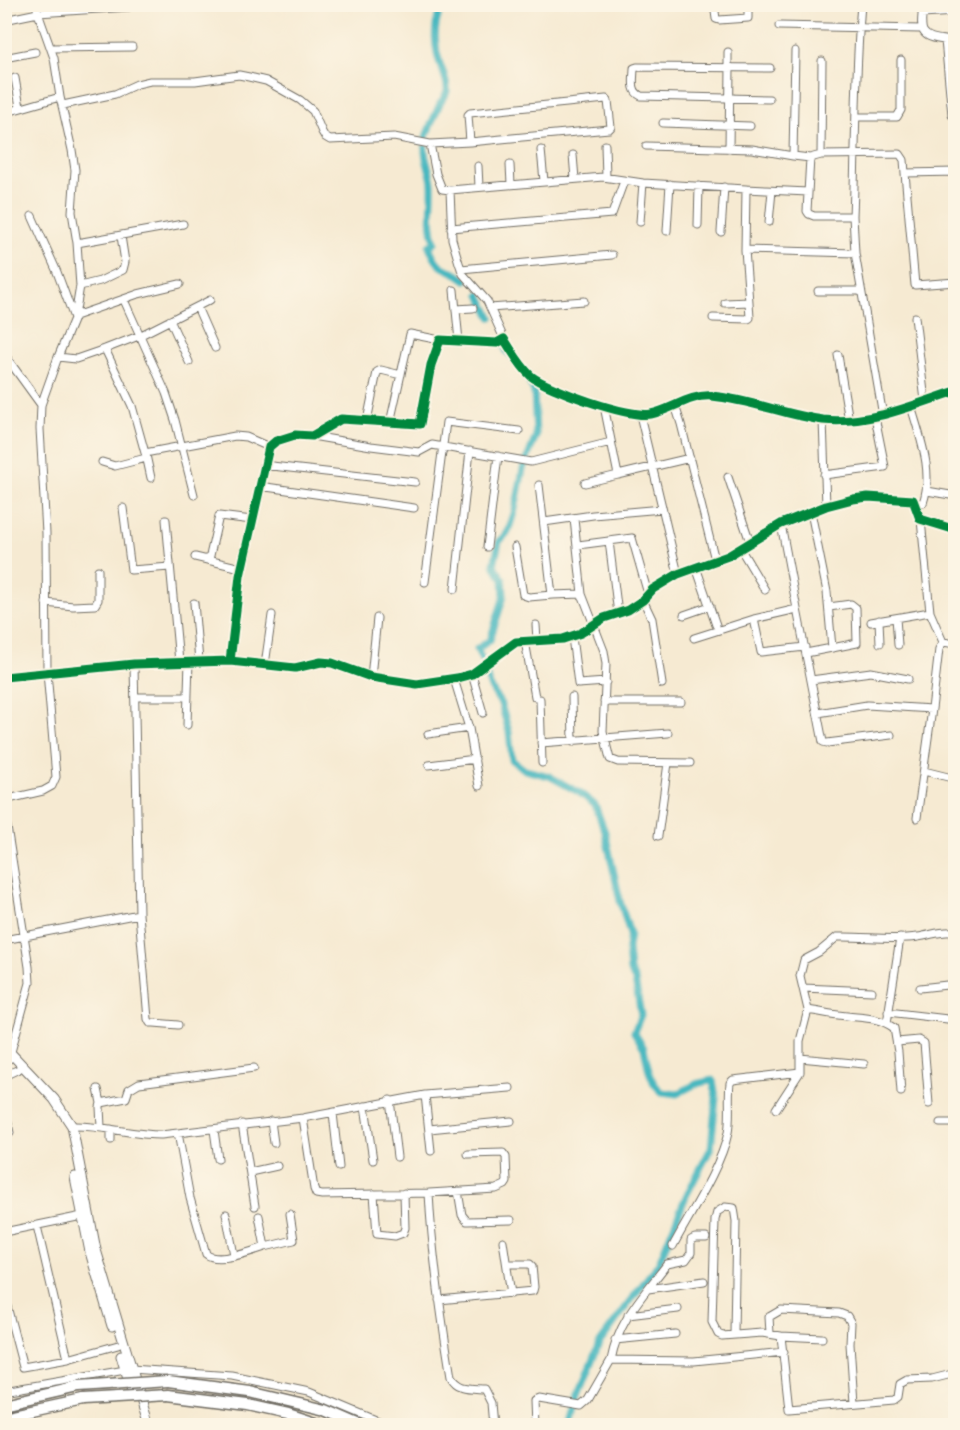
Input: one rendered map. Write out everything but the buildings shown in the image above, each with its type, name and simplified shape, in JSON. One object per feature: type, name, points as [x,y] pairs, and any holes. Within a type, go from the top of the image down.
[{"type":"highway","points":[[4,1404],[78,1387],[168,1382],[250,1392],[326,1410],[363,1425]]},
{"type":"highway","points":[[4,1417],[83,1400],[168,1395],[248,1405],[325,1425]]},
{"type":"main road","points":[[8,1053],[19,1069],[50,1102],[66,1125],[98,1286],[118,1346],[149,1425]]},
{"type":"main road","points":[[8,1053],[54,1099],[72,1126],[85,1216],[143,1425]]},
{"type":"street","points":[[4,800],[43,791],[52,786],[56,777],[47,672],[46,533],[40,429],[41,405],[74,317],[80,286],[78,243],[72,212],[75,170],[51,48],[36,4]]},
{"type":"street","points":[[714,4],[714,14],[719,20],[748,18],[748,4]]},
{"type":"street","points":[[861,4],[853,216],[855,253],[883,416]]},
{"type":"street","points":[[923,4],[921,29],[925,36],[932,39],[945,39],[952,115],[956,115]]},
{"type":"street","points":[[4,20],[38,13],[129,7]]},
{"type":"street","points":[[922,14],[951,10]]},
{"type":"street","points":[[779,26],[921,29]]},
{"type":"street","points":[[51,48],[132,47]]},
{"type":"street","points":[[793,156],[795,51]]},
{"type":"street","points":[[4,58],[35,52]]},
{"type":"street","points":[[728,52],[728,67],[730,68],[729,149]]},
{"type":"street","points":[[947,60],[956,59]]},
{"type":"street","points":[[857,117],[892,118],[899,114],[902,60]]},
{"type":"street","points":[[821,155],[822,61]]},
{"type":"street","points":[[769,99],[641,96],[636,94],[633,87],[634,68],[640,66],[770,68]]},
{"type":"street","points":[[63,105],[115,94],[150,81],[195,81],[239,75],[266,81],[300,100],[313,111],[322,132],[330,140],[394,137],[430,144],[470,142],[609,129],[611,127],[608,101],[606,99],[470,113],[468,115],[470,142]]},
{"type":"street","points":[[15,78],[20,107]]},
{"type":"street","points":[[4,112],[60,97]]},
{"type":"street","points":[[663,123],[750,126]]},
{"type":"street","points":[[430,144],[436,174],[442,189],[606,177],[644,183],[808,192]]},
{"type":"street","points":[[605,145],[606,177]]},
{"type":"street","points":[[646,146],[752,149],[810,158],[856,153],[900,154],[904,160],[915,285],[956,282]]},
{"type":"street","points":[[541,150],[544,181]]},
{"type":"street","points":[[573,155],[575,179]]},
{"type":"street","points":[[810,158],[807,211],[809,214],[853,216]]},
{"type":"street","points":[[510,165],[511,184]]},
{"type":"street","points":[[478,166],[479,187]]},
{"type":"street","points":[[905,173],[955,172],[956,188]]},
{"type":"street","points":[[452,228],[612,214],[624,181]]},
{"type":"street","points":[[640,222],[644,183]]},
{"type":"street","points":[[667,231],[670,184]]},
{"type":"street","points":[[698,225],[699,186]]},
{"type":"street","points":[[721,232],[724,187]]},
{"type":"street","points":[[713,318],[750,318],[745,250],[746,189]]},
{"type":"street","points":[[450,190],[452,239],[463,274],[487,301],[504,339],[531,376],[552,388],[615,411],[640,415],[651,415],[675,405],[708,396],[747,401],[823,420],[883,416],[956,391]]},
{"type":"street","points":[[769,222],[772,191]]},
{"type":"street","points":[[32,216],[54,264],[74,317]]},
{"type":"street","points":[[78,243],[183,224]]},
{"type":"street","points":[[80,286],[99,281],[123,270],[125,262],[121,236]]},
{"type":"street","points":[[745,250],[855,253]]},
{"type":"street","points":[[461,269],[612,255]]},
{"type":"street","points":[[74,317],[138,294],[180,284]]},
{"type":"street","points":[[454,290],[459,341]]},
{"type":"street","points":[[818,291],[861,291]]},
{"type":"street","points":[[124,300],[166,393],[194,495]]},
{"type":"street","points":[[58,357],[76,359],[105,349],[141,335],[210,300]]},
{"type":"street","points":[[490,308],[584,301]]},
{"type":"street","points":[[725,303],[749,302]]},
{"type":"street","points":[[197,307],[216,348]]},
{"type":"street","points":[[456,309],[473,308]]},
{"type":"street","points":[[915,317],[925,401]]},
{"type":"street","points":[[170,320],[189,363]]},
{"type":"street","points":[[390,423],[410,334],[440,340],[497,343],[504,339]]},
{"type":"street","points":[[312,436],[341,419],[420,424],[431,365],[440,340]]},
{"type":"street","points":[[105,349],[132,406],[151,478]]},
{"type":"street","points":[[4,354],[41,405]]},
{"type":"street","points":[[838,355],[849,420]]},
{"type":"street","points":[[367,421],[377,372],[381,370],[401,375]]},
{"type":"street","points":[[675,405],[716,560]]},
{"type":"street","points":[[604,406],[618,475]]},
{"type":"street","points":[[911,406],[927,463],[927,491],[923,503],[915,503]]},
{"type":"street","points":[[640,415],[678,574]]},
{"type":"street","points":[[825,475],[885,467],[874,417]]},
{"type":"street","points":[[823,420],[826,506]]},
{"type":"street","points":[[426,582],[446,422],[519,431]]},
{"type":"street","points":[[230,661],[241,568],[263,465],[269,447],[276,441],[295,435],[312,436],[418,452],[432,445],[531,462],[611,442]]},
{"type":"street","points":[[102,462],[115,466],[181,446],[242,436],[269,447]]},
{"type":"street","points":[[455,589],[470,451]]},
{"type":"street","points":[[487,548],[498,456]]},
{"type":"street","points":[[585,483],[690,458]]},
{"type":"street","points":[[263,465],[415,482]]},
{"type":"street","points":[[728,477],[750,542]]},
{"type":"street","points":[[539,485],[552,595]]},
{"type":"street","points":[[259,486],[414,508]]},
{"type":"street","points":[[927,491],[956,496]]},
{"type":"street","points":[[5,675],[134,664],[230,661],[296,668],[321,662],[332,663],[371,677],[417,684],[454,679],[472,674],[516,642],[573,637],[604,618],[628,610],[646,597],[652,589],[678,574],[716,560],[781,524],[826,506],[868,497],[913,500],[921,520],[930,612],[942,642],[939,649],[917,818]]},
{"type":"street","points":[[123,508],[132,570],[170,567]]},
{"type":"street","points":[[544,522],[662,509]]},
{"type":"street","points":[[811,512],[827,592],[832,648]]},
{"type":"street","points":[[209,560],[219,516],[252,520]]},
{"type":"street","points":[[574,519],[582,594],[604,651],[606,682],[604,738],[610,759],[690,763]]},
{"type":"street","points":[[166,520],[178,662]]},
{"type":"street","points":[[921,520],[956,530]]},
{"type":"street","points":[[781,524],[822,739],[825,743],[891,735]]},
{"type":"street","points":[[578,545],[628,537],[634,541],[652,619],[662,684]]},
{"type":"street","points":[[609,541],[618,614]]},
{"type":"street","points":[[515,547],[523,595],[529,597],[582,594]]},
{"type":"street","points":[[740,548],[765,590]]},
{"type":"street","points":[[195,557],[241,568]]},
{"type":"street","points":[[696,567],[716,625]]},
{"type":"street","points":[[46,603],[73,606],[95,604],[98,600],[98,570]]},
{"type":"street","points":[[194,603],[199,661]]},
{"type":"street","points":[[754,620],[761,652],[832,648],[857,643],[856,608],[851,604],[828,607]]},
{"type":"street","points":[[684,615],[710,606]]},
{"type":"street","points":[[694,638],[797,609]]},
{"type":"street","points":[[871,622],[930,612]]},
{"type":"street","points":[[265,665],[272,615]]},
{"type":"street","points":[[371,677],[377,618]]},
{"type":"street","points":[[896,618],[898,645]]},
{"type":"street","points":[[879,620],[880,642]]},
{"type":"street","points":[[536,626],[537,640]]},
{"type":"street","points":[[573,637],[578,684],[606,682]]},
{"type":"street","points":[[525,641],[537,698],[542,764]]},
{"type":"street","points":[[942,642],[956,644]]},
{"type":"street","points":[[187,725],[189,661]]},
{"type":"street","points":[[134,664],[139,914],[148,1019],[150,1023],[178,1025]]},
{"type":"street","points":[[811,680],[871,672],[908,679]]},
{"type":"street","points":[[472,674],[483,713]]},
{"type":"street","points":[[454,679],[469,728],[479,786]]},
{"type":"street","points":[[135,697],[188,697]]},
{"type":"street","points":[[572,697],[573,742]]},
{"type":"street","points":[[604,702],[681,702]]},
{"type":"street","points":[[818,713],[867,705],[932,709]]},
{"type":"street","points":[[428,735],[469,728]]},
{"type":"street","points":[[542,743],[668,733]]},
{"type":"street","points":[[429,765],[475,759]]},
{"type":"street","points":[[658,836],[668,763]]},
{"type":"street","points":[[924,771],[956,779]]},
{"type":"street","points":[[4,808],[25,937],[30,983],[8,1053]]},
{"type":"street","points":[[4,940],[139,914]]},
{"type":"street","points":[[776,1109],[800,1072],[800,1041],[808,1010],[800,976],[804,960],[819,952],[837,936],[878,940],[919,937],[939,931],[956,932]]},
{"type":"street","points":[[887,1023],[900,938]]},
{"type":"street","points":[[920,988],[956,984]]},
{"type":"street","points":[[803,988],[872,991]]},
{"type":"street","points":[[808,1010],[847,1016],[864,1016],[887,1023],[894,1028],[901,1092]]},
{"type":"street","points":[[888,1012],[956,1020]]},
{"type":"street","points":[[897,1042],[919,1040],[924,1042],[929,1104]]},
{"type":"street","points":[[800,1058],[864,1064]]},
{"type":"street","points":[[101,1103],[126,1098],[129,1089],[139,1083],[255,1068]]},
{"type":"street","points":[[4,1076],[19,1069]]},
{"type":"street","points":[[673,1246],[722,1156],[731,1107],[730,1083],[737,1080],[800,1072]]},
{"type":"street","points":[[72,1126],[101,1127],[142,1135],[214,1130],[242,1124],[303,1118],[425,1095],[510,1088]]},
{"type":"street","points":[[98,1089],[101,1103],[101,1127]]},
{"type":"street","points":[[425,1095],[431,1151]]},
{"type":"street","points":[[390,1100],[397,1157]]},
{"type":"street","points":[[4,1105],[9,1133]]},
{"type":"street","points":[[365,1106],[373,1160]]},
{"type":"street","points":[[333,1113],[339,1167]]},
{"type":"street","points":[[303,1118],[314,1189],[316,1194],[322,1196],[496,1189],[505,1185],[507,1182],[506,1157],[503,1153],[468,1154]]},
{"type":"street","points":[[271,1121],[274,1143]]},
{"type":"street","points":[[429,1129],[511,1121]]},
{"type":"street","points":[[940,1123],[956,1123]]},
{"type":"street","points":[[242,1124],[255,1206]]},
{"type":"street","points":[[111,1129],[111,1140]]},
{"type":"street","points":[[214,1130],[218,1159]]},
{"type":"street","points":[[178,1133],[190,1198],[206,1254],[210,1258],[219,1259],[294,1240],[290,1214]]},
{"type":"street","points":[[249,1172],[277,1166]]},
{"type":"street","points":[[458,1191],[462,1215],[467,1221],[511,1220]]},
{"type":"street","points":[[374,1194],[376,1234],[395,1236],[403,1233],[405,1228],[404,1193]]},
{"type":"street","points":[[429,1193],[431,1236],[452,1377],[455,1384],[462,1388],[484,1389],[491,1403],[493,1425]]},
{"type":"street","points":[[734,1334],[736,1221],[734,1209],[725,1207],[717,1212],[715,1220],[712,1322],[718,1334],[722,1336],[770,1333],[782,1336],[822,1338]]},
{"type":"street","points":[[226,1214],[234,1255]]},
{"type":"street","points":[[4,1232],[85,1216]]},
{"type":"street","points":[[259,1216],[265,1247]]},
{"type":"street","points":[[37,1226],[68,1359]]},
{"type":"street","points":[[535,1425],[534,1401],[538,1399],[581,1406],[588,1400],[611,1360],[615,1340],[628,1315],[667,1264],[689,1258],[691,1240],[706,1238]]},
{"type":"street","points":[[503,1241],[511,1294]]},
{"type":"street","points":[[439,1300],[533,1291],[532,1266],[528,1263],[507,1264]]},
{"type":"street","points":[[648,1289],[704,1281]]},
{"type":"street","points":[[4,1295],[23,1367],[68,1359],[118,1346]]},
{"type":"street","points":[[628,1315],[678,1309]]},
{"type":"street","points":[[770,1333],[769,1317],[781,1310],[839,1313],[847,1316],[851,1323],[850,1344],[855,1403]]},
{"type":"street","points":[[615,1340],[675,1335]]},
{"type":"street","points":[[782,1336],[789,1409],[894,1400],[898,1397],[900,1384],[906,1380],[932,1379],[956,1373]]},
{"type":"street","points":[[611,1360],[694,1361],[784,1352]]},
{"type":"street","points":[[4,1391],[128,1370],[232,1376],[309,1392],[390,1425]]},
{"type":"waterway","points":[[426,137],[447,91],[436,46],[435,32],[439,14],[433,4]]},
{"type":"waterway","points":[[425,148],[432,180],[431,220],[435,242],[429,246],[441,266],[466,280]]},
{"type":"waterway","points":[[480,295],[491,317]]},
{"type":"waterway","points":[[504,345],[507,352],[516,359]]},
{"type":"waterway","points":[[482,660],[477,649],[490,640],[504,596],[503,579],[494,565],[499,542],[508,532],[523,469],[536,436],[534,392],[524,370]]},
{"type":"waterway","points":[[486,671],[490,686],[501,704],[509,732],[512,760],[525,770],[549,776],[580,793],[595,805],[605,832],[620,901],[630,934],[628,948],[630,971],[635,980],[641,1015],[634,1032],[644,1048],[654,1084],[662,1092],[677,1094],[696,1084],[713,1080],[716,1098],[711,1148],[686,1196],[659,1262],[599,1344],[576,1401],[569,1426]]},
{"type":"cycle path","points":[[230,661],[240,576],[269,447],[276,441],[295,435],[312,436],[341,419],[420,424],[431,365],[440,340],[497,343],[504,339],[523,368],[540,382],[608,408],[641,414],[658,412],[696,397],[712,396],[823,420],[857,420],[891,413],[956,391]]},
{"type":"cycle path","points":[[4,677],[134,664],[230,661],[295,668],[321,662],[332,663],[371,677],[417,684],[457,678],[472,674],[516,642],[563,639],[581,633],[604,618],[628,610],[643,600],[653,589],[678,574],[728,556],[781,524],[826,506],[868,497],[913,500],[920,519],[956,530]]}]
